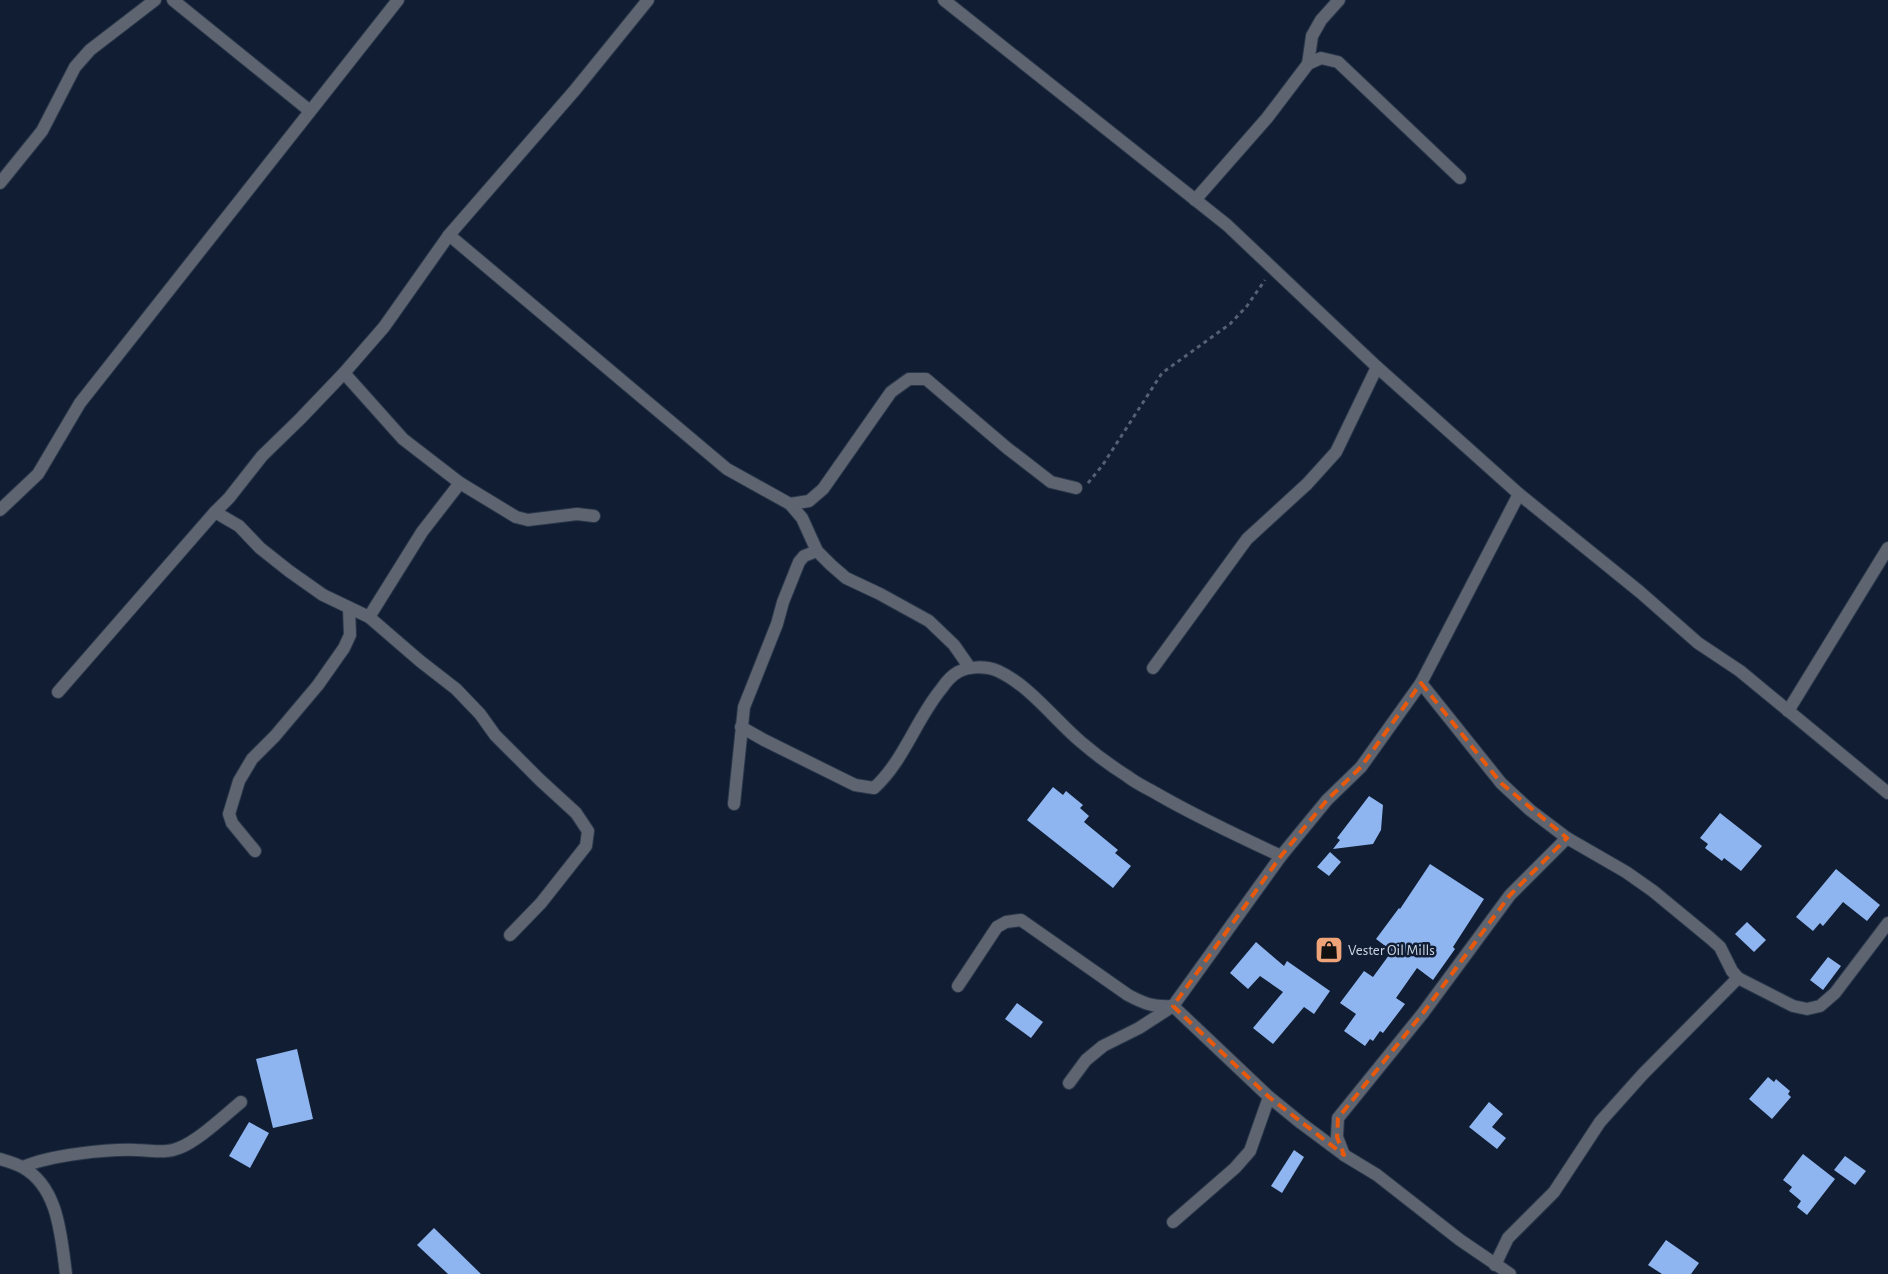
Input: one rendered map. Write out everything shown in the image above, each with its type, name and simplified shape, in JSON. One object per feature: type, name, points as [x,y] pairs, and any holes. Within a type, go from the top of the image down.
[{"type":"street","points":[[0,183],[42,131],[76,67],[90,50],[155,0]]},
{"type":"street","points":[[173,0],[310,112]]},
{"type":"street","points":[[0,510],[38,474],[80,403],[398,0]]},
{"type":"street","points":[[58,692],[229,498],[262,456],[344,373],[384,327],[449,235],[575,90],[648,0]]},
{"type":"street","points":[[944,0],[1227,225],[1377,367],[1518,494],[1640,592],[1698,643],[1740,671],[1888,793]]},
{"type":"street","points":[[1308,64],[1312,36],[1321,20],[1339,0]]},
{"type":"street","points":[[1195,200],[1267,118],[1308,64],[1320,58],[1338,62],[1460,178]]},
{"type":"street","points":[[449,235],[727,469],[790,504],[802,518],[817,551],[831,566],[846,578],[929,621],[954,645],[970,668]]},
{"type":"street","points":[[1153,668],[1247,539],[1307,484],[1336,452],[1377,367]]},
{"type":"street","points":[[344,373],[403,439],[460,483],[516,517],[528,520],[577,514],[594,516]]},
{"type":"street","points":[[790,504],[809,500],[823,489],[891,392],[909,378],[926,379],[1007,448],[1051,482],[1076,488]]},
{"type":"street","points":[[370,617],[422,532],[460,483]]},
{"type":"street","points":[[1069,1083],[1086,1060],[1102,1046],[1139,1028],[1173,1006],[1281,856],[1327,800],[1361,767],[1422,683],[1518,494]]},
{"type":"street","points":[[215,512],[239,526],[260,548],[323,595],[370,617],[420,661],[456,689],[480,714],[495,735],[576,813],[588,831],[586,846],[541,903],[510,935]]},
{"type":"street","points":[[1788,711],[1877,562],[1888,548]]},
{"type":"street","points":[[734,804],[744,707],[778,624],[783,602],[798,562],[804,556],[817,551]]},
{"type":"street","points":[[255,851],[232,823],[229,814],[239,781],[252,759],[275,736],[318,685],[344,648],[350,635],[349,608]]},
{"type":"street","points":[[741,727],[855,785],[874,788],[884,779],[904,749],[932,700],[956,673],[970,668],[990,668],[1018,683],[1082,743],[1128,778],[1182,809],[1281,856]]},
{"type":"street","points":[[1422,683],[1501,784],[1530,810],[1567,838],[1626,872],[1688,920],[1720,947],[1732,971],[1738,978],[1792,1006],[1807,1009],[1820,1006],[1835,993],[1888,923]]},
{"type":"street","points":[[1344,1155],[1337,1137],[1338,1118],[1423,1013],[1510,895],[1567,838]]},
{"type":"street","points":[[958,986],[997,927],[1006,922],[1021,920],[1143,1003],[1156,1007],[1173,1006],[1270,1097],[1301,1123],[1344,1155],[1377,1175],[1495,1265],[1510,1274]]},
{"type":"street","points":[[1495,1265],[1508,1238],[1554,1192],[1600,1122],[1642,1074],[1738,978]]},
{"type":"street","points":[[1173,1222],[1235,1168],[1250,1151],[1270,1097]]},
{"type":"street","points":[[22,1167],[36,1161],[108,1151],[138,1150],[161,1152],[179,1148],[192,1141],[241,1102]]},
{"type":"street","points":[[0,1159],[22,1167],[40,1182],[47,1191],[61,1232],[66,1274]]},
{"type":"path","points":[[1076,488],[1090,483],[1162,373],[1230,324],[1247,306],[1273,267]]},
{"type":"highlighted area","points":[[1421,683],[1501,783],[1567,838],[1510,895],[1423,1013],[1338,1118],[1337,1137],[1344,1155],[1269,1097],[1173,1006],[1281,856],[1327,800],[1361,767]]},
{"type":"building","points":[[1053,787],[1063,795],[1066,791],[1083,805],[1080,808],[1089,816],[1084,822],[1118,850],[1115,853],[1131,866],[1113,888],[1027,820]]},
{"type":"building","points":[[1369,796],[1383,805],[1381,830],[1373,844],[1333,849],[1340,840],[1337,838]]},
{"type":"building","points":[[1720,813],[1762,846],[1741,871],[1724,858],[1722,861],[1705,848],[1708,844],[1700,838]]},
{"type":"building","points":[[1330,852],[1341,862],[1329,876],[1317,867]]},
{"type":"building","points":[[1430,864],[1484,899],[1453,947],[1455,949],[1433,980],[1417,968],[1396,998],[1405,1004],[1383,1033],[1380,1031],[1373,1041],[1370,1039],[1365,1046],[1344,1031],[1356,1014],[1340,1003],[1364,971],[1373,977],[1392,951],[1376,939],[1400,909]]},
{"type":"building","points":[[1836,869],[1880,905],[1867,921],[1843,902],[1823,926],[1820,923],[1813,931],[1796,917]]},
{"type":"building","points":[[1747,922],[1766,940],[1754,952],[1735,934]]},
{"type":"building","points":[[1256,942],[1284,966],[1287,961],[1330,991],[1314,1014],[1304,1007],[1273,1044],[1253,1028],[1283,992],[1260,976],[1248,989],[1230,973]]},
{"type":"building","points":[[1828,957],[1841,966],[1823,990],[1810,980]]},
{"type":"building","points":[[1017,1003],[1043,1022],[1031,1038],[1005,1019]]},
{"type":"building","points":[[297,1049],[313,1119],[273,1128],[256,1059]]},
{"type":"building","points":[[1768,1077],[1774,1082],[1776,1079],[1790,1091],[1788,1094],[1791,1097],[1772,1119],[1749,1099]]},
{"type":"building","points":[[1489,1102],[1503,1114],[1492,1127],[1506,1138],[1497,1149],[1469,1127]]},
{"type":"building","points":[[249,1122],[269,1133],[250,1168],[229,1156]]},
{"type":"building","points":[[1294,1150],[1304,1157],[1282,1193],[1271,1186]]},
{"type":"building","points":[[1803,1154],[1835,1179],[1807,1215],[1797,1207],[1801,1201],[1789,1191],[1792,1187],[1783,1180]]},
{"type":"building","points":[[1845,1156],[1866,1171],[1855,1185],[1834,1170]]},
{"type":"building","points":[[434,1228],[481,1274],[448,1274],[417,1245]]},
{"type":"building","points":[[1666,1240],[1699,1263],[1691,1274],[1662,1274],[1648,1265]]},
{"type":"place","name":"Vester Oil Mills","points":[[1329,950]]}]
